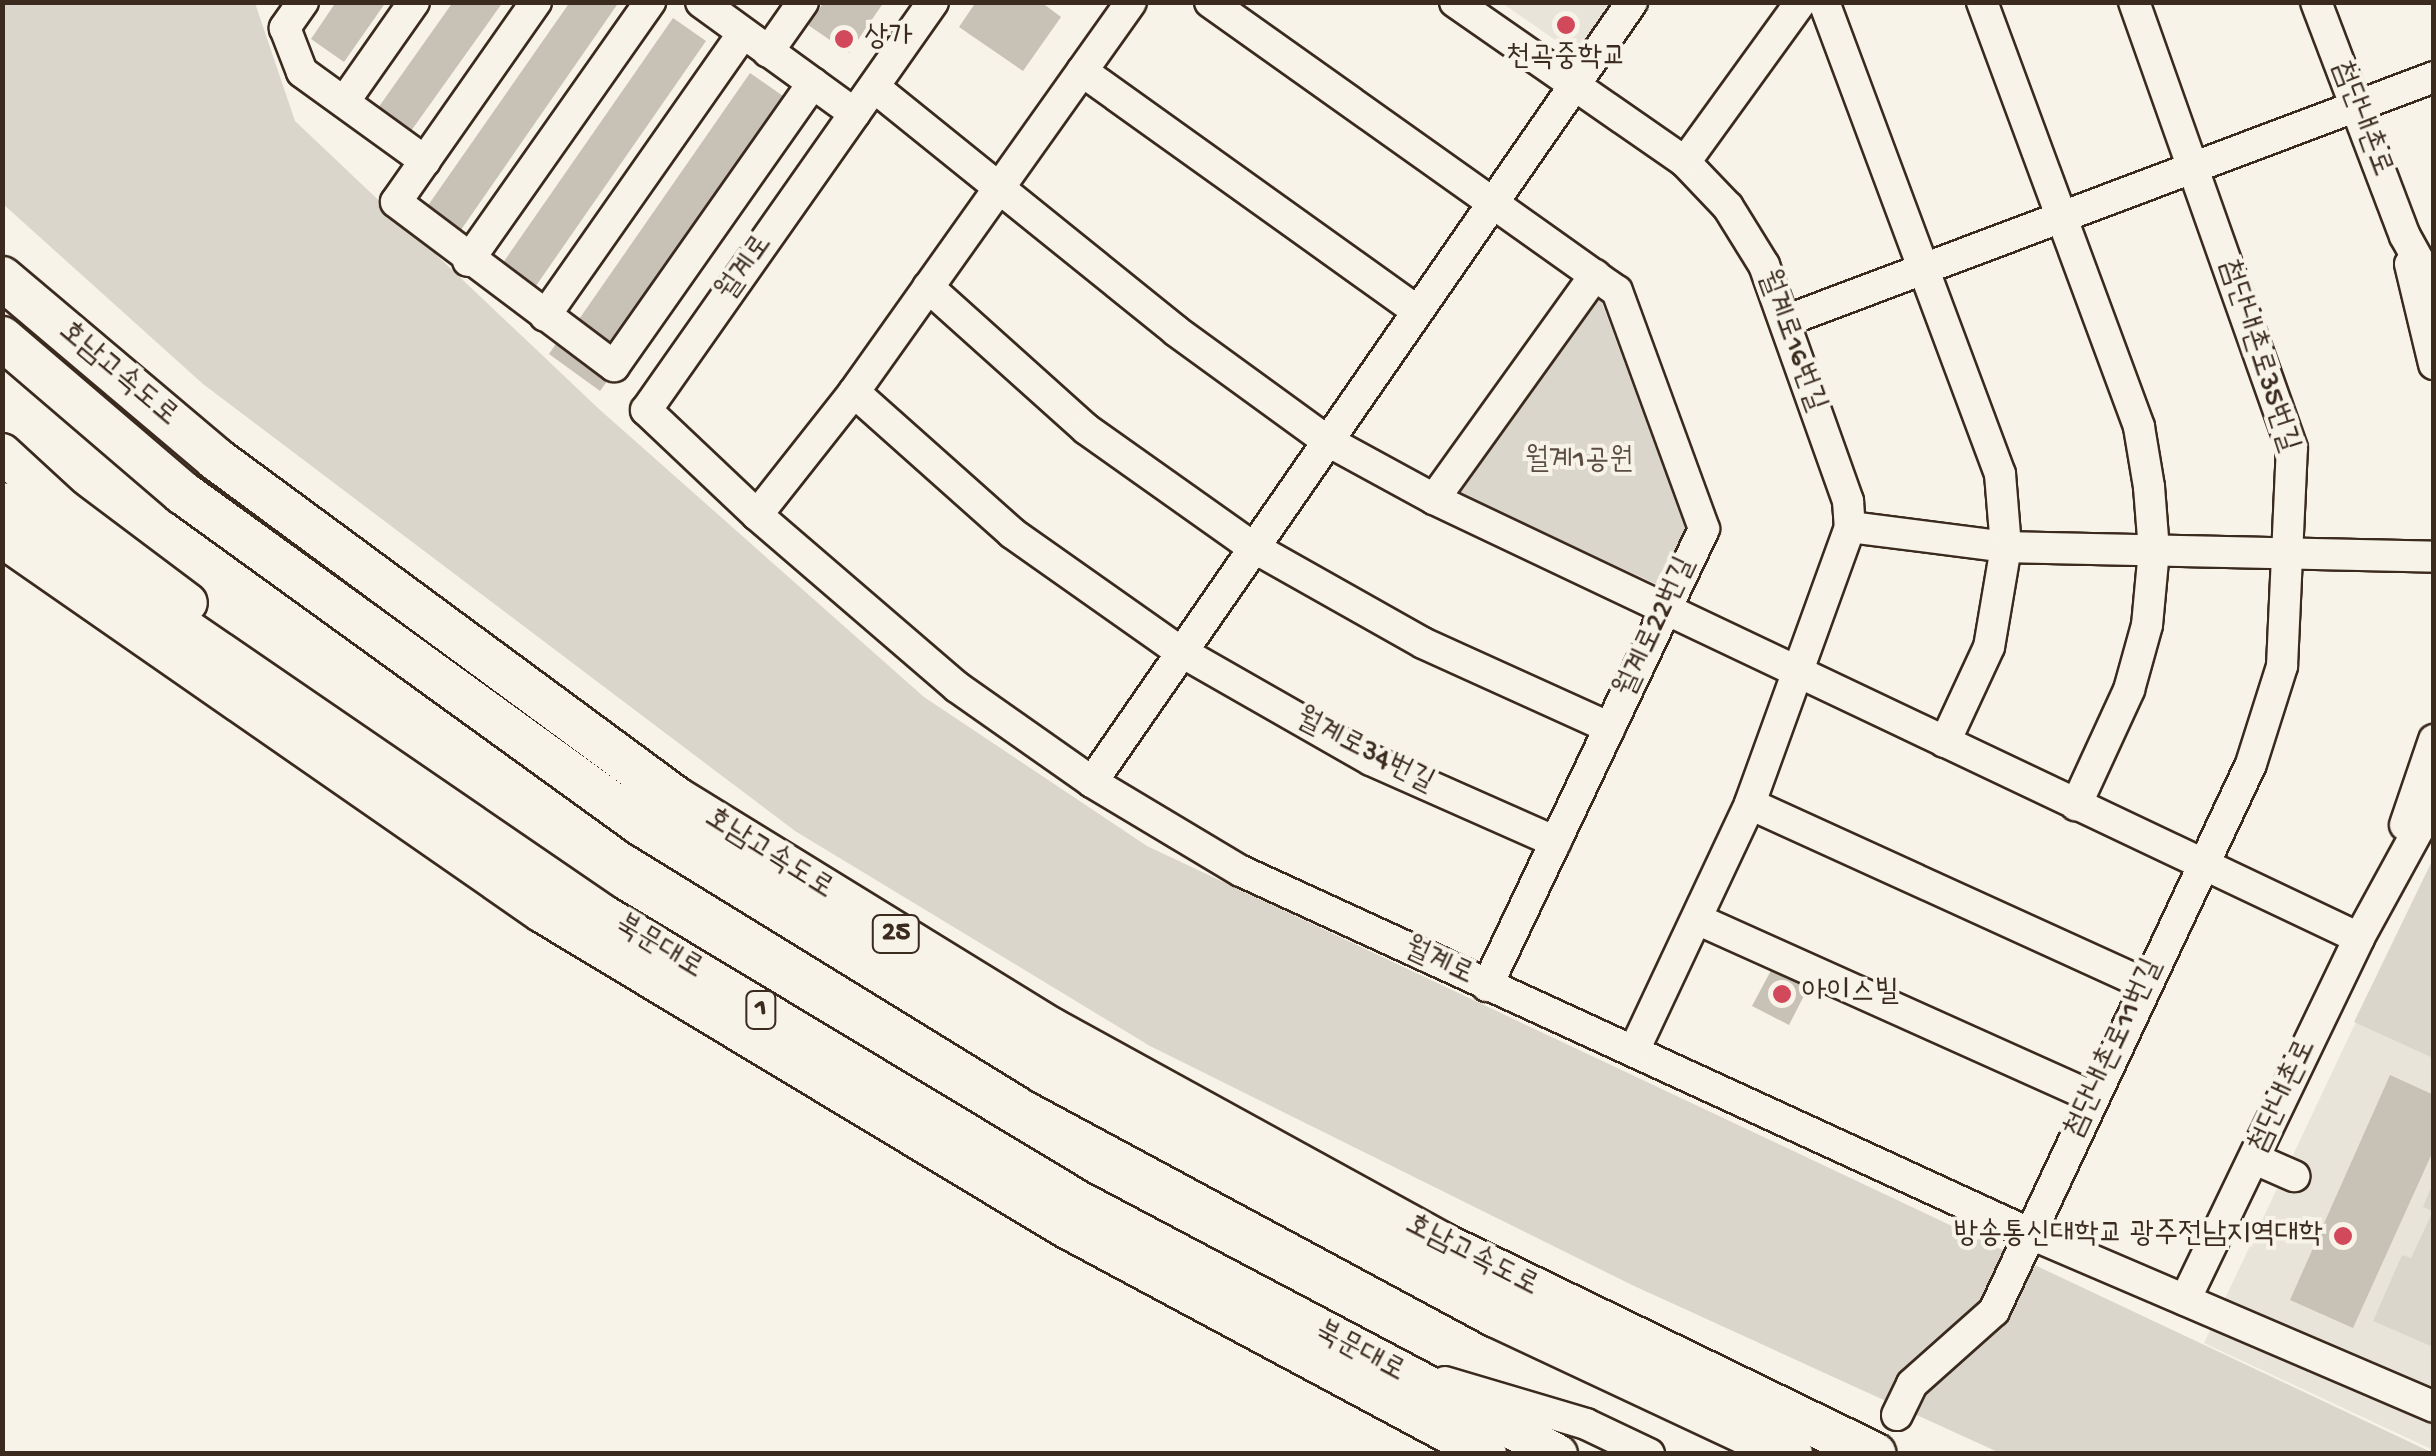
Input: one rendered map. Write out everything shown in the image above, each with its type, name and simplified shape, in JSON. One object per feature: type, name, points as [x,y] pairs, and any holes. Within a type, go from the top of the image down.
[{"type":"highway","name":"호남고속도로","points":[[2,278],[216,458],[677,799],[1051,1029],[1442,1244],[1875,1454]]},
{"type":"highway","name":"호남고속도로","points":[[2,338],[183,492],[642,825],[1062,1082],[1496,1316],[1792,1454]]},
{"type":"main road","points":[[2,453],[63,509],[186,600],[246,674]]},
{"type":"main road","name":"북문대로","points":[[2,502],[246,674],[602,914],[1078,1200],[1368,1358],[1558,1454]]},
{"type":"main road","name":"북문대로","points":[[2,538],[179,665],[542,913],[1065,1228],[1468,1449]]},
{"type":"main road","points":[[2,570],[179,665]]},
{"type":"street","points":[[304,2],[285,28],[302,72],[425,160]]},
{"type":"street","points":[[344,102],[414,2]]},
{"type":"street","points":[[536,2],[396,202],[468,262],[614,366],[812,84]]},
{"type":"street","points":[[468,262],[650,2]]},
{"type":"street","points":[[701,2],[855,114]]},
{"type":"street","points":[[768,52],[803,2]]},
{"type":"street","name":"월계로","points":[[934,2],[646,410],[758,515],[957,687],[1092,782],[1241,871],[2031,1234],[2434,1406]]},
{"type":"street","points":[[758,515],[854,392],[1131,2]]},
{"type":"street","points":[[1210,2],[1492,203]]},
{"type":"street","name":"월계로16번길","points":[[1455,2],[1685,162],[1728,207],[1764,266],[1785,320],[1848,502],[1850,526]]},
{"type":"street","points":[[1092,782],[1178,650],[1632,2]]},
{"type":"street","points":[[1685,162],[1801,2]]},
{"type":"street","points":[[1824,2],[2000,474],[2006,547],[1989,647],[1946,742]]},
{"type":"street","points":[[1982,2],[2139,427],[2154,550],[2147,625],[2129,690],[2076,805]]},
{"type":"street","name":"첨단내촌로35번길","points":[[2134,2],[2292,448],[2291,550]]},
{"type":"street","name":"첨단내촌로","points":[[2316,2],[2405,236]]},
{"type":"street","points":[[545,316],[742,33]]},
{"type":"street","points":[[1082,70],[1416,310]]},
{"type":"street","points":[[1785,320],[2434,76]]},
{"type":"street","points":[[874,87],[1176,331],[1326,440],[1434,499],[2358,938]]},
{"type":"street","name":"월계로22번길","points":[[1487,986],[1704,529],[1617,291],[1492,203]]},
{"type":"street","points":[[2405,236],[2434,288]]},
{"type":"street","points":[[2405,236],[2434,364]]},
{"type":"street","points":[[1434,499],[1595,275]]},
{"type":"street","points":[[928,287],[1086,429],[1251,546],[1424,642],[1610,728]]},
{"type":"street","name":"월계로34번길","points":[[854,392],[1012,533],[1178,650],[1371,760],[1556,842]]},
{"type":"street","points":[[1634,1051],[1699,920],[1750,804],[1850,526],[2006,547],[2291,550],[2434,557]]},
{"type":"street","name":"첨단내촌로11번길","points":[[1897,1416],[1912,1384],[1994,1311],[2091,1096],[2251,764],[2282,666],[2291,550]]},
{"type":"street","points":[[2381,894],[2434,740]]},
{"type":"street","points":[[2381,894],[2434,801]]},
{"type":"street","points":[[1750,804],[2144,984]]},
{"type":"street","name":"첨단내촌로","points":[[2184,1300],[2381,894]]},
{"type":"street","points":[[1699,920],[2091,1096]]},
{"type":"street","points":[[2255,1159],[2294,1176]]},
{"type":"street","points":[[1368,1358],[1586,1424],[1650,1454]]},
{"type":"shaded area","name":"천곡중학교","points":[[1502,3],[1614,3],[1581,48],[1571,51]]},
{"type":"shaded area","name":"방송통신대학교 광주전남지역대학","points":[[2433,859],[2433,1450],[2204,1343]]},
{"type":"green space","points":[[3,3],[255,3],[295,121],[599,409],[924,697],[1147,846],[2433,1453],[2000,1453],[1632,1285],[1150,1046],[795,831],[203,384],[3,204]]},
{"type":"green space","name":"월계1공원","points":[[1599,295],[1688,533],[1658,585],[1458,493]]},
{"type":"green space","points":[[2433,859],[2433,1058],[2354,1022]]},
{"type":"green space","points":[[2433,1183],[2433,1211],[2423,1207]]},
{"type":"green space","points":[[2433,1211],[2433,1347],[2373,1321],[2402,1255],[2411,1258]]},
{"type":"building","points":[[336,2],[386,2],[344,62],[311,39]]},
{"type":"building","points":[[453,2],[503,2],[411,131],[378,108]]},
{"type":"building","points":[[570,2],[619,2],[456,237],[422,214]]},
{"type":"building","name":"상가","points":[[824,2],[884,2],[849,53],[808,25]]},
{"type":"building","points":[[976,2],[1041,2],[1061,17],[1023,71],[959,27]]},
{"type":"building","points":[[673,18],[706,41],[531,293],[498,270]]},
{"type":"building","points":[[750,73],[783,96],[608,348],[575,325]]},
{"type":"building","points":[[561,336],[613,373],[600,391],[549,354]]},
{"type":"building","name":"아이스빌","points":[[1775,963],[1811,982],[1789,1025],[1752,1006]]},
{"type":"building","points":[[2390,1075],[2434,1095],[2434,1149],[2353,1328],[2290,1300]]},
{"type":"place","name":"천곡중학교","points":[[1566,25]]},
{"type":"place","name":"상가","points":[[844,39]]},
{"type":"place","name":"아이스빌","points":[[1782,994]]},
{"type":"place","name":"방송통신대학교 광주전남지역대학","points":[[2343,1236]]}]
